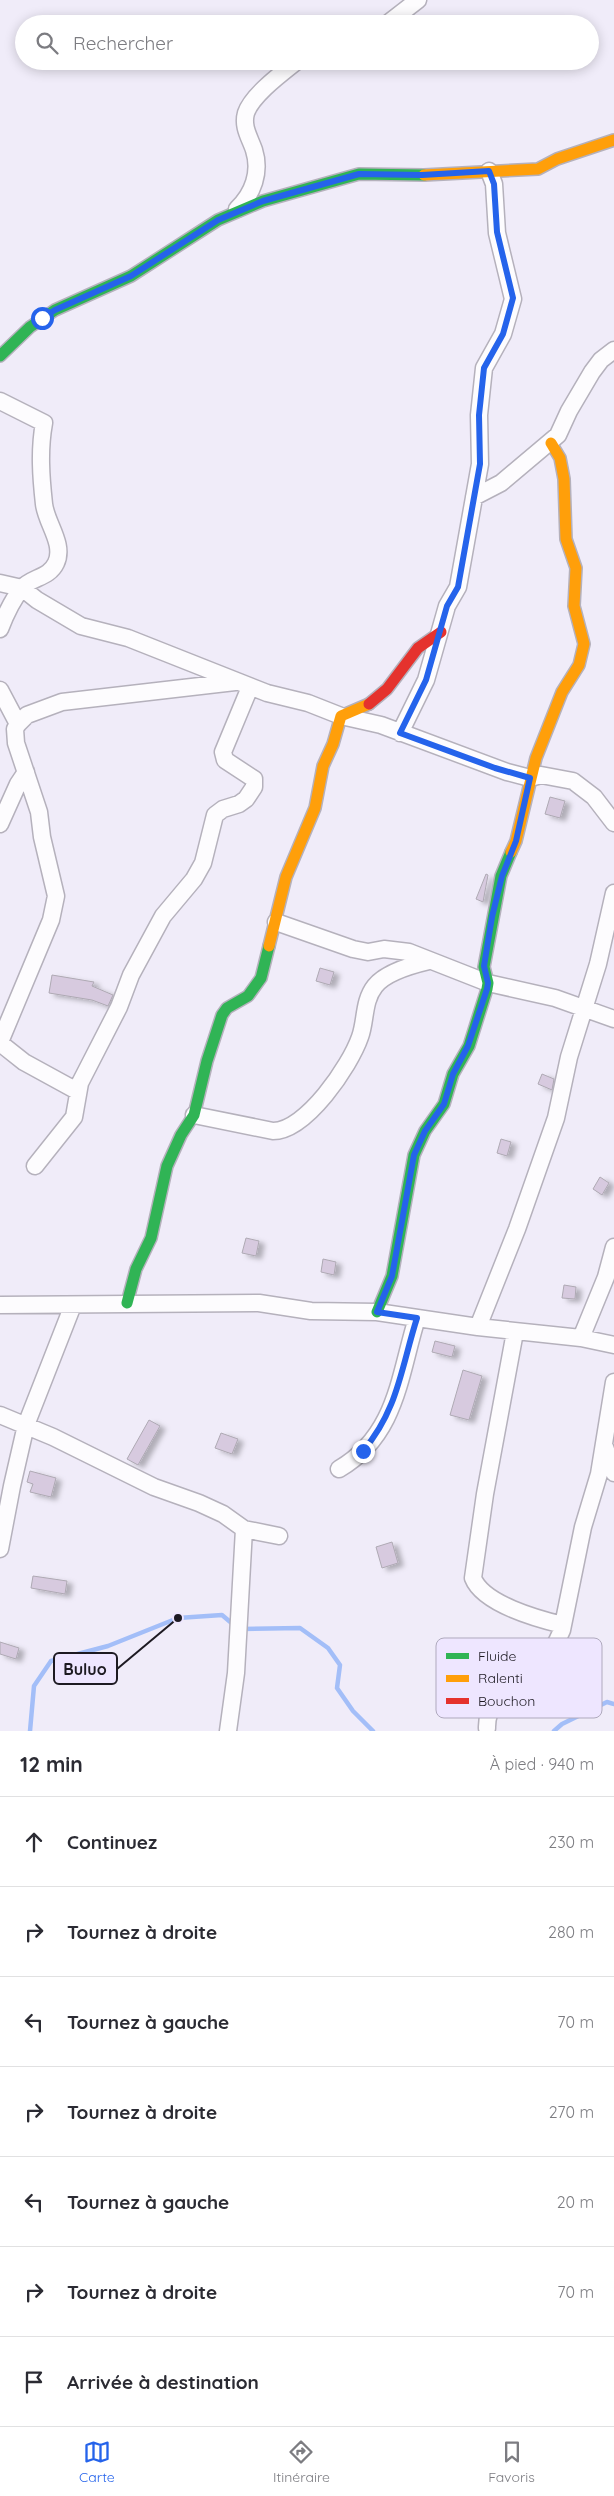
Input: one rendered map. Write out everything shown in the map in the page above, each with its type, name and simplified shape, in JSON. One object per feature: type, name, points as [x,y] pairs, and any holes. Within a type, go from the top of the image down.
[{"type":"street","points":[[399,15],[418,0]]},
{"type":"street","points":[[231,214],[250,194],[256,171],[254,150],[246,127],[247,111],[252,101],[287,70]]},
{"type":"street","points":[[0,356],[30,327],[55,310],[131,276],[218,220],[263,201],[359,174],[422,175],[538,169],[557,159],[614,140]]},
{"type":"street","points":[[400,733],[426,680],[450,600],[458,587],[480,464],[479,415],[484,368],[503,334],[513,298],[498,238],[494,184],[489,171]]},
{"type":"street","points":[[474,497],[501,482],[551,442],[561,430],[569,411],[592,372],[601,360],[614,350]]},
{"type":"street","points":[[0,401],[44,423],[40,444],[44,507],[54,532],[58,554],[55,564],[46,575],[22,588],[0,629]]},
{"type":"street","points":[[377,1312],[392,1276],[414,1155],[425,1131],[444,1104],[453,1074],[468,1046],[488,983],[484,966],[492,917],[502,876],[516,841],[530,778],[562,692],[579,666],[584,644],[574,606],[576,568],[566,540],[564,479],[560,458],[551,442]]},
{"type":"street","points":[[0,583],[22,588],[37,600],[81,626],[128,638],[244,684],[308,703],[341,716],[381,724],[400,733],[495,768],[530,778],[541,775],[579,783],[604,807],[614,823]]},
{"type":"street","points":[[341,716],[364,708],[383,694],[419,647],[441,632]]},
{"type":"street","points":[[18,724],[27,715],[62,702],[244,684]]},
{"type":"street","points":[[35,1166],[74,1117],[77,1091],[119,1007],[131,975],[163,916],[194,879],[203,863],[215,815],[223,809],[239,804],[254,787],[254,779],[225,760],[223,752],[244,684]]},
{"type":"street","points":[[0,690],[18,724],[16,743],[39,812],[42,837],[54,881],[55,909],[29,977],[0,1043],[24,1062],[77,1091]]},
{"type":"street","points":[[127,1303],[136,1269],[151,1238],[167,1166],[181,1135],[194,1115],[207,1061],[222,1016],[226,1008],[248,996],[261,978],[286,877],[315,808],[323,766],[333,744],[341,716]]},
{"type":"street","points":[[0,824],[18,784],[26,772]]},
{"type":"street","points":[[478,1327],[518,1229],[556,1118],[584,1006],[598,964],[614,893]]},
{"type":"street","points":[[276,922],[368,952],[394,949],[409,952],[488,983],[584,1006],[614,1019]]},
{"type":"street","points":[[194,1115],[273,1131],[281,1131],[290,1127],[324,1095],[348,1066],[363,1030],[369,999],[374,987],[400,971],[429,961]]},
{"type":"street","points":[[582,1338],[606,1277],[614,1247]]},
{"type":"street","points":[[0,1305],[127,1303],[199,1305],[239,1302],[311,1311],[377,1312],[515,1332],[582,1338],[613,1348]]},
{"type":"street","points":[[0,1549],[26,1425],[73,1305]]},
{"type":"street","points":[[338,1469],[363,1451],[378,1434],[388,1415],[401,1379],[417,1318]]},
{"type":"street","points":[[515,1332],[485,1494],[473,1578],[476,1586],[503,1605],[540,1619],[563,1625]]},
{"type":"street","points":[[558,1638],[563,1625],[583,1527],[599,1474],[614,1382]]},
{"type":"street","points":[[0,1415],[26,1425],[154,1487],[199,1502],[223,1514],[244,1529],[279,1536]]},
{"type":"street","points":[[604,1445],[614,1473]]},
{"type":"street","points":[[228,1731],[236,1674],[244,1529]]},
{"type":"street","points":[[487,1718],[487,1728]]},
{"type":"building","points":[[550,797],[565,801],[560,818],[545,814]]},
{"type":"building","points":[[486,874],[488,875],[483,902],[476,899]]},
{"type":"building","points":[[320,968],[334,972],[330,985],[316,981]]},
{"type":"building","points":[[52,975],[94,982],[92,986],[113,995],[108,1006],[92,1000],[49,993]]},
{"type":"building","points":[[542,1074],[554,1079],[552,1090],[538,1084]]},
{"type":"building","points":[[501,1139],[511,1142],[507,1156],[497,1153]]},
{"type":"building","points":[[600,1177],[609,1183],[602,1195],[593,1189]]},
{"type":"building","points":[[246,1238],[259,1241],[256,1256],[242,1253]]},
{"type":"building","points":[[323,1259],[336,1262],[334,1275],[321,1272]]},
{"type":"building","points":[[564,1285],[576,1287],[575,1299],[562,1298]]},
{"type":"building","points":[[435,1341],[455,1346],[452,1357],[432,1352]]},
{"type":"building","points":[[463,1370],[482,1376],[469,1420],[450,1415]]},
{"type":"building","points":[[149,1420],[160,1426],[138,1465],[127,1459]]},
{"type":"building","points":[[221,1433],[238,1439],[232,1454],[215,1448]]},
{"type":"building","points":[[30,1471],[56,1478],[51,1497],[30,1492],[33,1484],[27,1482]]},
{"type":"building","points":[[392,1542],[398,1563],[382,1568],[376,1547]]},
{"type":"building","points":[[33,1576],[67,1581],[65,1594],[31,1588]]},
{"type":"building","points":[[0,1642],[19,1648],[16,1659],[0,1654]]},
{"type":"waterway","points":[[30,1731],[34,1686],[51,1661],[108,1646],[178,1618],[222,1615],[235,1626]]},
{"type":"waterway","points":[[241,1629],[300,1628],[328,1648],[340,1665],[337,1688],[353,1711],[373,1731]]},
{"type":"waterway","points":[[602,1704],[607,1702],[614,1704]]},
{"type":"waterway","points":[[554,1731],[562,1724],[574,1718]]},
{"type":"traffic: fast","points":[[0,356],[30,327],[55,310],[131,276],[218,220],[263,201],[359,174],[424,175]]},
{"type":"traffic: fast","points":[[377,1312],[392,1276],[414,1155],[425,1131],[444,1104],[453,1074],[469,1046],[487,989],[488,983],[484,967],[501,876],[511,852]]},
{"type":"traffic: fast","points":[[127,1303],[136,1269],[151,1238],[167,1166],[181,1135],[194,1115],[207,1061],[222,1015],[227,1008],[248,996],[261,978],[269,946]]},
{"type":"traffic: slow","points":[[424,175],[538,169],[557,159],[614,140]]},
{"type":"traffic: slow","points":[[511,852],[516,841],[536,758],[562,692],[579,665],[584,644],[574,606],[576,568],[566,539],[564,479],[560,458],[551,443]]},
{"type":"traffic: slow","points":[[269,946],[286,877],[315,808],[323,766],[333,744],[341,716],[369,704]]},
{"type":"traffic: jam","points":[[369,704],[387,689],[418,648],[441,632]]},
{"type":"place","name":"Buluo","points":[[178,1618]]},
{"type":"route","points":[[42,318],[55,310],[131,276],[218,220],[263,201],[359,174],[422,175],[489,171],[494,184],[497,232],[513,298],[512,310],[503,334],[484,368],[479,415],[480,464],[458,587],[447,606],[426,680],[400,733],[495,768],[530,778],[516,841],[508,857],[492,917],[484,966],[488,983],[487,989],[468,1046],[453,1074],[444,1104],[425,1131],[414,1155],[392,1276],[377,1312],[417,1318],[396,1396],[378,1434],[363,1451]]}]
